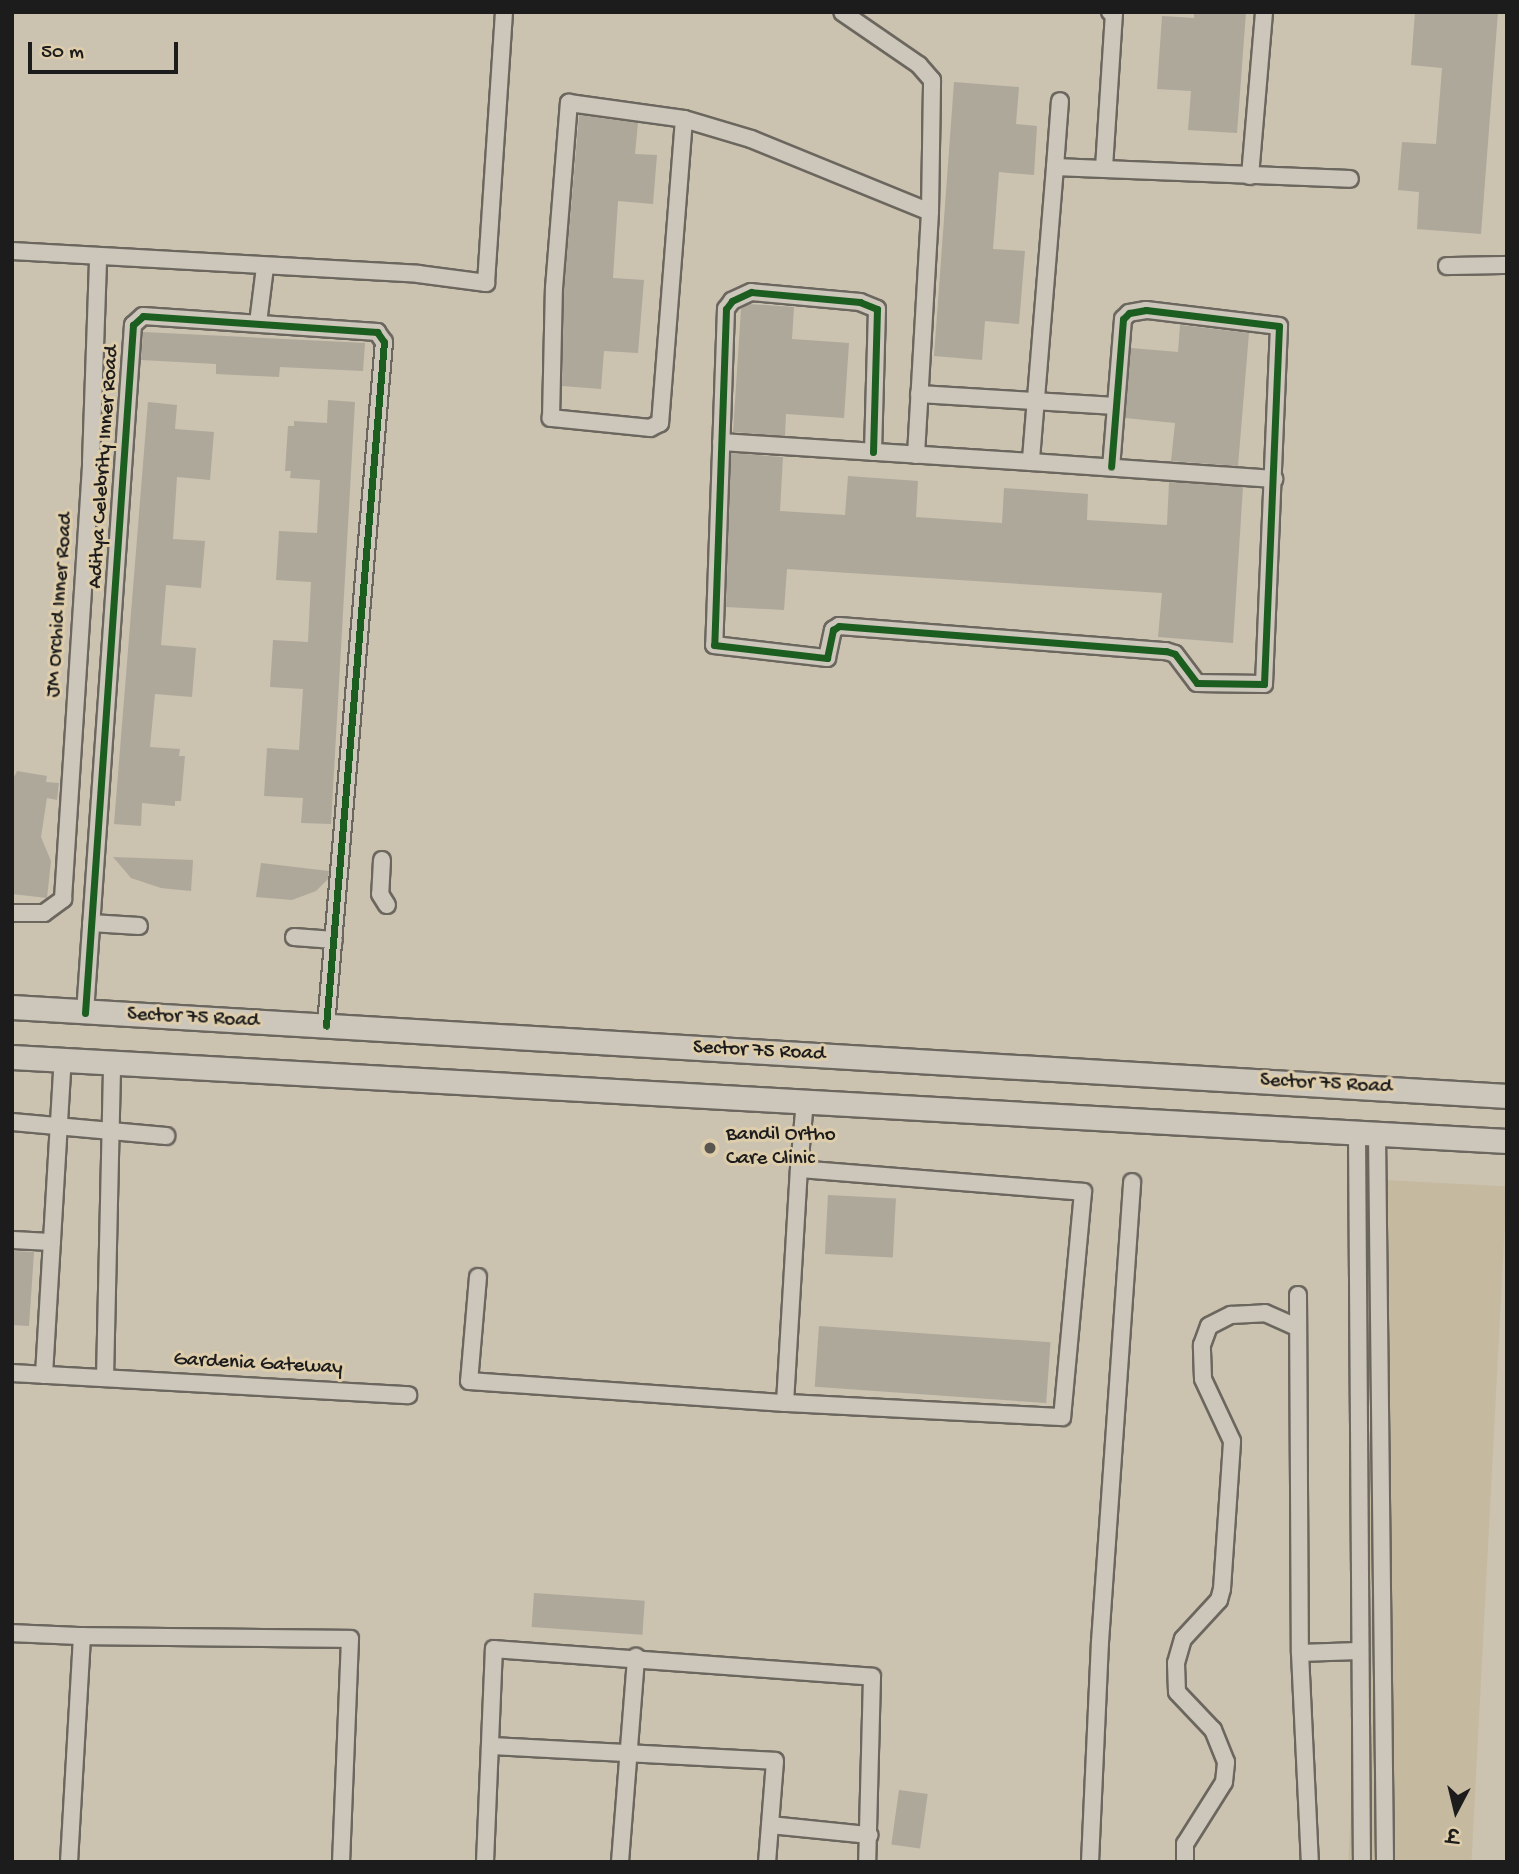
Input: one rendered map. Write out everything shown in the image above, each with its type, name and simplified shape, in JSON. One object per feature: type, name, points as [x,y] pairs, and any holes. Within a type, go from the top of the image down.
[{"type":"street","points":[[12,251],[265,268],[418,274],[486,283],[504,12]]},
{"type":"street","points":[[842,12],[919,65],[932,80],[930,212],[916,455]]},
{"type":"street","points":[[1104,169],[1114,13],[1110,12]]},
{"type":"street","points":[[1250,176],[1264,12]]},
{"type":"street","points":[[1031,462],[1060,101]]},
{"type":"street","points":[[684,119],[660,423],[650,428],[551,418],[551,351],[567,105],[684,119],[751,139],[930,212]]},
{"type":"street","points":[[1055,167],[1350,179]]},
{"type":"street","name":"JM Orchid Inner Road","points":[[12,913],[44,914],[63,899],[91,462],[98,257]]},
{"type":"street","points":[[1447,265],[1507,265]]},
{"type":"street","points":[[258,323],[265,268]]},
{"type":"street","points":[[873,452],[877,309],[860,302],[751,292],[741,294],[726,309],[714,645],[830,657],[832,633],[839,626],[1152,650],[1175,654],[1197,683],[1264,684],[1281,333],[1276,324],[1146,310],[1129,313],[1123,319],[1111,467]]},
{"type":"street","name":"Aditya Celebrity Inner Road","points":[[85,1013],[133,325],[143,316],[377,332],[384,342],[326,1026]]},
{"type":"street","points":[[919,394],[1116,405]]},
{"type":"street","points":[[721,442],[1274,479]]},
{"type":"street","points":[[382,860],[380,894],[387,905]]},
{"type":"street","points":[[91,923],[138,926]]},
{"type":"street","points":[[294,937],[334,940]]},
{"type":"street","name":"Sector 75 Road","points":[[12,1007],[1507,1096]]},
{"type":"street","points":[[12,1057],[1507,1141]]},
{"type":"street","points":[[44,1375],[63,1059]]},
{"type":"street","points":[[105,1378],[113,1062]]},
{"type":"street","points":[[785,1403],[805,1101]]},
{"type":"street","points":[[12,1122],[166,1136]]},
{"type":"street","points":[[1362,1862],[1358,1651],[1367,1133]]},
{"type":"street","points":[[1367,1133],[1385,1862]]},
{"type":"street","points":[[478,1277],[469,1381],[785,1403],[1062,1417],[1083,1192],[799,1169]]},
{"type":"street","points":[[1090,1862],[1100,1642],[1132,1181]]},
{"type":"street","points":[[12,1240],[52,1242]]},
{"type":"street","points":[[1298,1295],[1300,1653],[1310,1862]]},
{"type":"street","points":[[1185,1862],[1185,1844],[1224,1782],[1226,1762],[1213,1730],[1177,1692],[1176,1663],[1183,1639],[1219,1600],[1222,1589],[1232,1441],[1203,1379],[1202,1345],[1209,1326],[1231,1315],[1265,1313],[1298,1328]]},
{"type":"street","name":"Gardenia Gateway","points":[[12,1373],[408,1395]]},
{"type":"street","points":[[12,1633],[349,1639],[341,1862]]},
{"type":"street","points":[[69,1862],[82,1636]]},
{"type":"street","points":[[485,1862],[494,1649],[636,1657],[872,1677],[867,1862]]},
{"type":"street","points":[[1300,1653],[1358,1651]]},
{"type":"street","points":[[620,1862],[636,1657]]},
{"type":"street","points":[[490,1746],[775,1761],[767,1862]]},
{"type":"street","points":[[770,1825],[869,1835]]},
{"type":"shaded area","points":[[1384,1180],[1507,1186],[1471,1862],[1348,1861]]},
{"type":"building","points":[[1194,12],[1246,12],[1237,133],[1188,130],[1191,91],[1157,89],[1162,16],[1194,18]]},
{"type":"building","points":[[1415,12],[1498,12],[1481,234],[1417,229],[1419,192],[1398,190],[1402,142],[1436,144],[1442,68],[1411,65]]},
{"type":"building","points":[[954,82],[1019,87],[1016,124],[1037,126],[1034,175],[999,172],[993,249],[1025,251],[1019,324],[985,321],[982,360],[934,356]]},
{"type":"building","points":[[579,115],[638,123],[635,154],[657,155],[653,204],[618,201],[613,278],[644,280],[638,353],[604,351],[601,389],[562,386],[564,289]]},
{"type":"building","points":[[749,304],[794,307],[792,339],[849,343],[844,418],[786,414],[785,436],[733,432],[741,309]]},
{"type":"building","points":[[1180,325],[1249,333],[1238,466],[1171,461],[1175,423],[1125,418],[1131,348],[1178,352]]},
{"type":"building","points":[[143,332],[365,343],[363,371],[280,367],[279,377],[216,374],[216,364],[141,360]]},
{"type":"building","points":[[328,400],[355,402],[331,824],[301,823],[303,798],[264,796],[267,748],[299,750],[303,689],[270,687],[273,640],[308,642],[311,582],[276,580],[279,531],[317,533],[320,480],[290,478],[291,471],[285,471],[288,426],[294,426],[294,421],[327,423]]},
{"type":"building","points":[[148,402],[177,405],[175,429],[214,432],[210,480],[177,477],[173,539],[205,541],[201,588],[166,585],[161,645],[196,648],[192,697],[155,694],[150,747],[180,749],[179,756],[185,756],[181,801],[175,801],[175,806],[142,803],[141,826],[114,824]]},
{"type":"building","points":[[731,453],[783,457],[780,511],[845,515],[848,476],[918,481],[916,517],[1002,523],[1004,488],[1088,494],[1087,520],[1167,525],[1169,482],[1243,487],[1233,643],[1158,637],[1162,593],[787,569],[784,610],[726,607]]},
{"type":"building","points":[[17,771],[47,776],[46,782],[59,783],[57,800],[47,798],[41,837],[51,861],[47,898],[12,894],[12,781]]},
{"type":"building","points":[[113,857],[193,860],[191,891],[161,888],[131,878]]},
{"type":"building","points":[[261,863],[329,871],[328,879],[316,891],[292,900],[256,897]]},
{"type":"building","points":[[828,1195],[896,1199],[893,1257],[825,1254]]},
{"type":"building","points":[[12,1251],[34,1252],[29,1326],[12,1325]]},
{"type":"building","points":[[819,1326],[1050,1342],[1046,1403],[815,1387]]},
{"type":"building","points":[[534,1593],[645,1601],[642,1635],[532,1627]]},
{"type":"building","points":[[899,1790],[928,1794],[920,1849],[891,1844]]},
{"type":"cycle path","points":[[873,452],[877,309],[860,302],[751,292],[732,301],[726,309],[714,645],[827,658],[833,630],[839,626],[1166,651],[1175,654],[1197,683],[1264,684],[1279,326],[1146,310],[1129,313],[1123,319],[1111,467]]},
{"type":"cycle path","points":[[85,1013],[133,325],[143,316],[377,332],[384,342],[326,1026]]},
{"type":"place","name":"Bandil Ortho Care Clinic","points":[[710,1148]]}]
